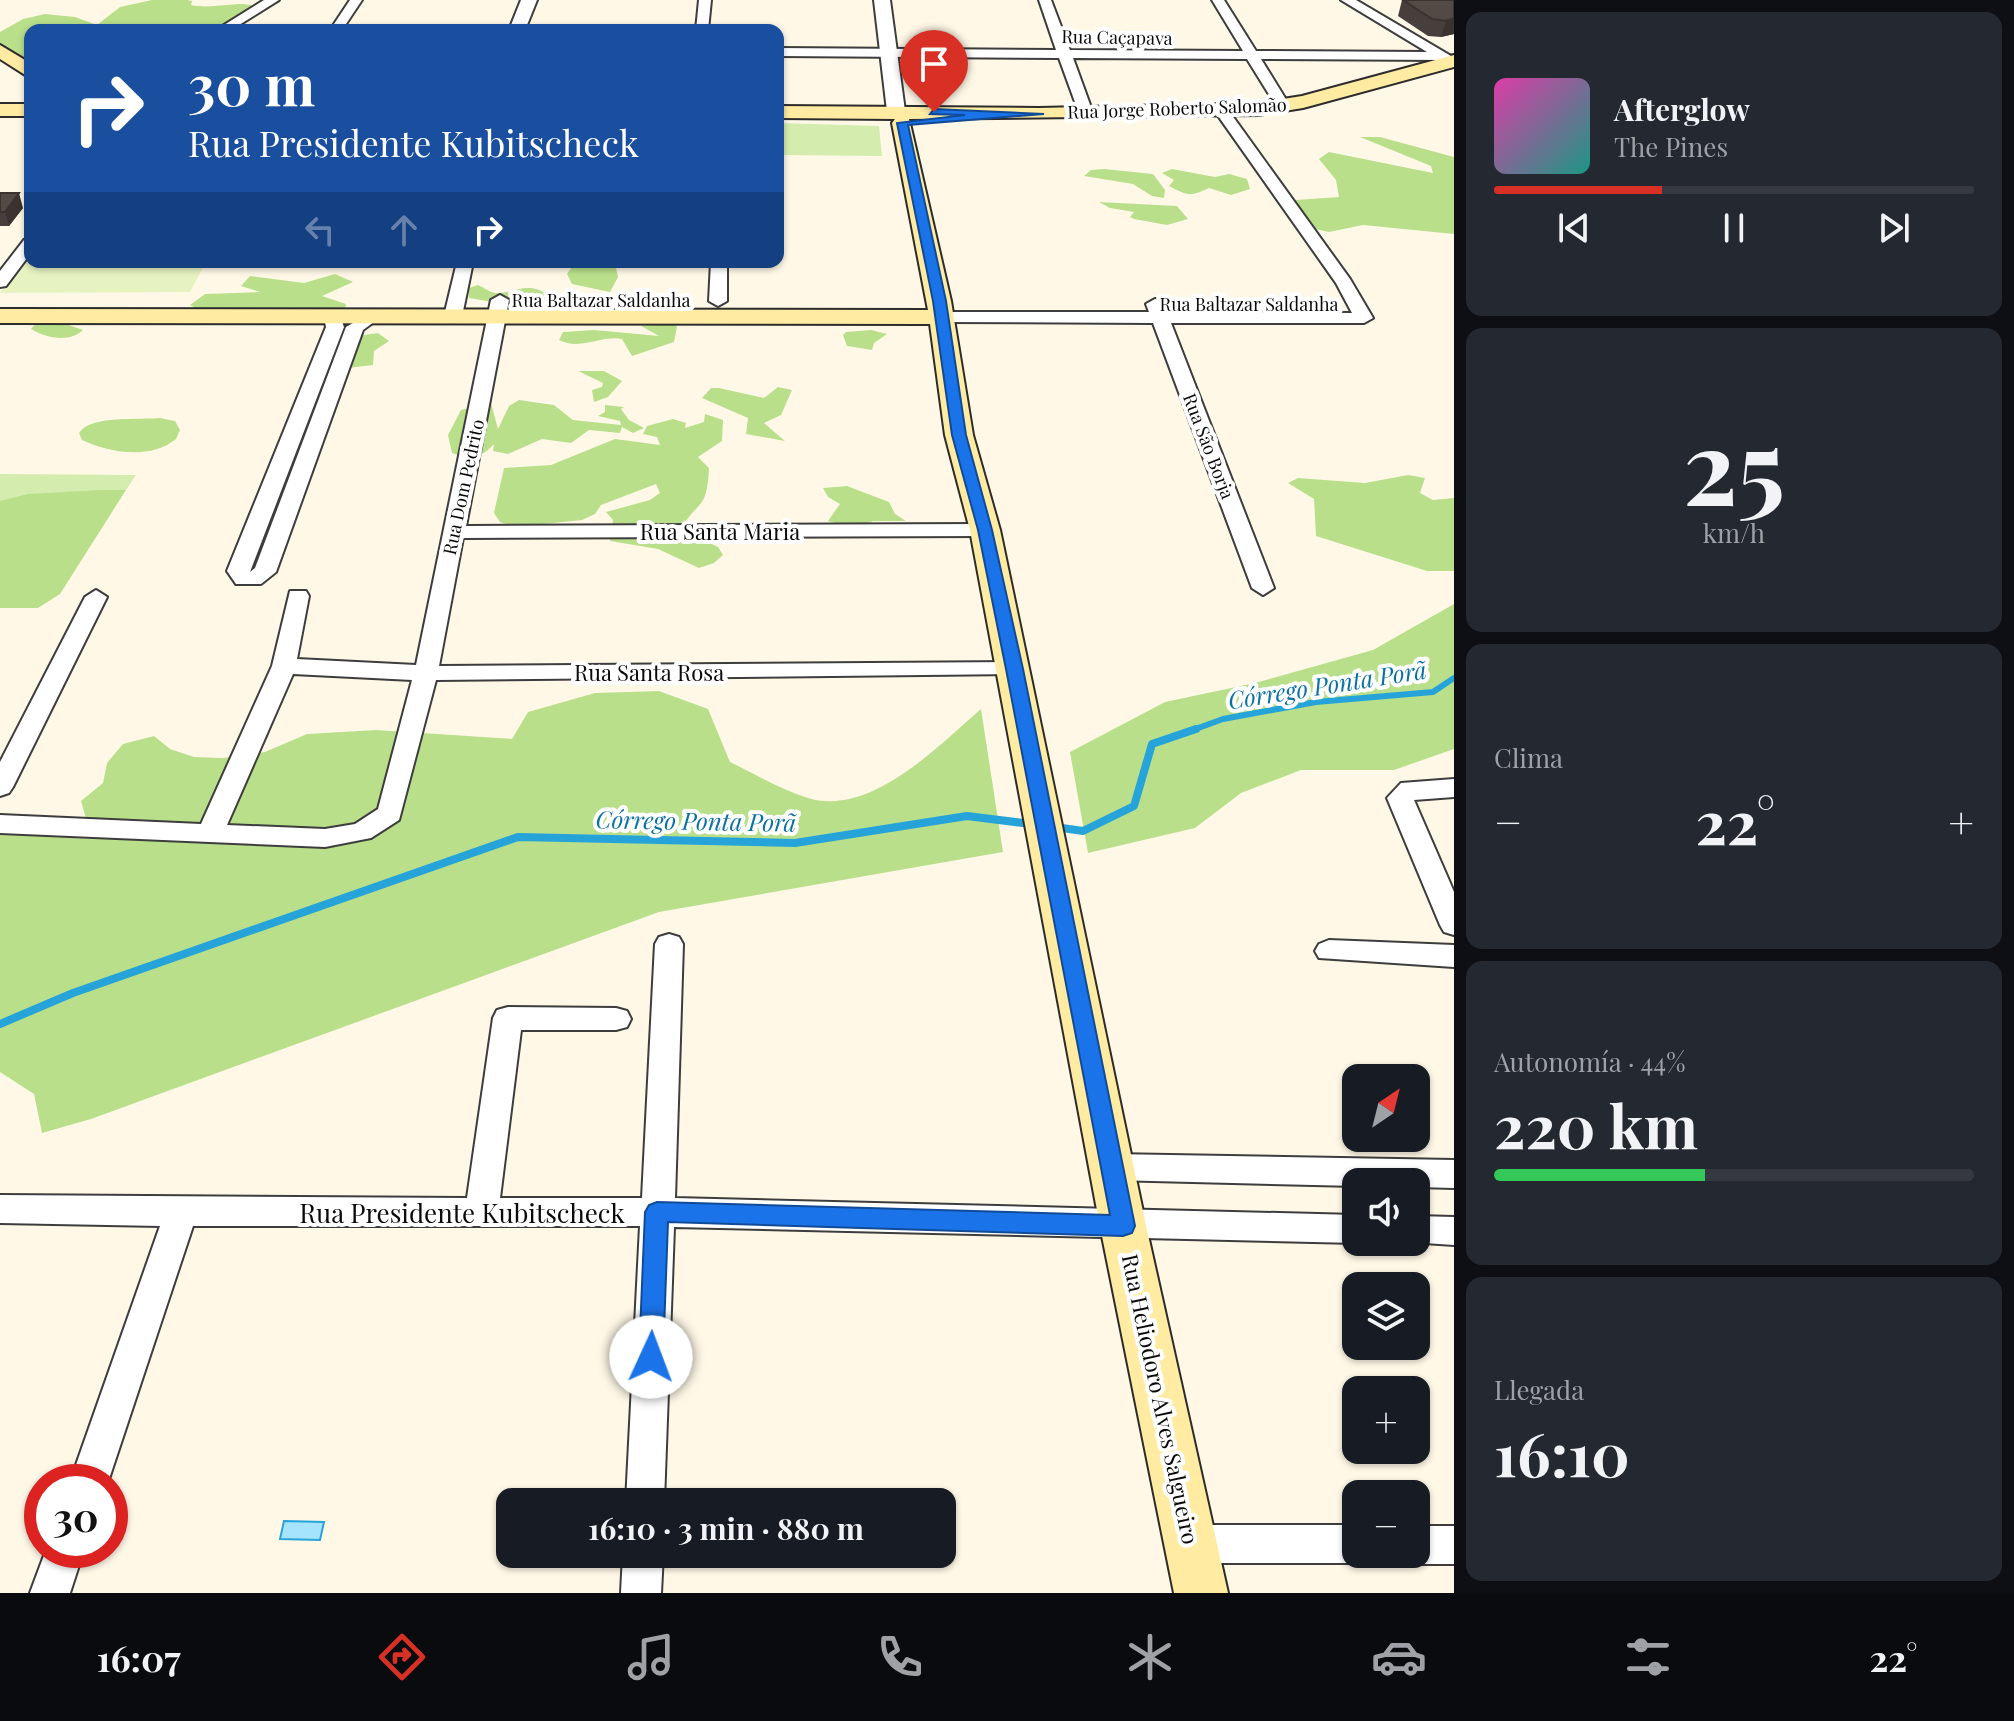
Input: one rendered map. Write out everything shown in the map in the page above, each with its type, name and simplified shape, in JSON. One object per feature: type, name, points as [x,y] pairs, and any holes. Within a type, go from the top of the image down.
[{"type":"main road","points":[[0,50],[24,68]]},
{"type":"main road","name":"Rua Jorge Roberto Salomão","points":[[784,120],[1283,106],[1451,59]]},
{"type":"main road","points":[[0,110],[24,110]]},
{"type":"main road","name":"Rua Jorge Roberto Salomão","points":[[784,112],[900,116]]},
{"type":"main road","name":"Rua Heliodoro Alves Salgueiro","points":[[900,116],[940,309],[959,435],[985,530],[1046,825],[1123,1226],[1201,1593]]},
{"type":"main road","points":[[0,119],[24,119]]},
{"type":"main road","name":"Rua Baltazar Saldanha","points":[[0,300],[90,308],[333,317],[372,317],[454,308]]},
{"type":"main road","name":"Rua Baltazar Saldanha","points":[[499,308],[718,301],[940,309]]},
{"type":"main road","name":"Rua Baltazar Saldanha","points":[[0,316],[90,308],[940,309]]},
{"type":"street","points":[[232,24],[273,0]]},
{"type":"street","points":[[340,24],[356,0]]},
{"type":"street","points":[[519,24],[529,0]]},
{"type":"street","points":[[703,24],[705,0]]},
{"type":"street","name":"Rua Heliodoro Alves Salgueiro","points":[[882,0],[900,116]]},
{"type":"street","points":[[1045,0],[1086,113]]},
{"type":"street","points":[[1218,0],[1283,106]]},
{"type":"street","points":[[1347,0],[1378,11],[1451,59]]},
{"type":"street","name":"Rua Caçapava","points":[[784,52],[1451,59]]},
{"type":"street","name":"Rua Baltazar Saldanha","points":[[940,309],[1360,311],[1221,110]]},
{"type":"street","points":[[0,282],[24,251]]},
{"type":"street","points":[[454,308],[464,268]]},
{"type":"street","points":[[718,301],[719,268]]},
{"type":"street","name":"Rua Dom Pedrito","points":[[0,824],[325,838],[362,832],[390,814],[426,673],[499,308]]},
{"type":"street","name":"Rua São Borja","points":[[1158,311],[1263,588]]},
{"type":"street","points":[[333,317],[335,327],[238,571],[244,579],[253,579],[265,572],[355,327],[372,317]]},
{"type":"street","points":[[287,446],[309,446]]},
{"type":"street","name":"Rua Santa Maria","points":[[454,532],[985,530]]},
{"type":"street","points":[[211,831],[284,666],[298,596]]},
{"type":"street","points":[[0,787],[96,597]]},
{"type":"street","name":"Rua Santa Rosa","points":[[284,666],[426,673],[1014,669]]},
{"type":"street","points":[[1454,788],[1410,789],[1403,793],[1401,804],[1454,925]]},
{"type":"street","points":[[646,1488],[669,944]]},
{"type":"street","points":[[1329,951],[1454,956]]},
{"type":"street","points":[[482,1212],[508,1018],[616,1019]]},
{"type":"street","points":[[1112,1167],[1454,1174]]},
{"type":"street","name":"Rua Presidente Kubitscheck","points":[[0,1209],[657,1212],[1123,1226],[1342,1229]]},
{"type":"street","points":[[95,1464],[181,1212]]},
{"type":"street","points":[[1430,1230],[1454,1231]]},
{"type":"street","points":[[1193,1544],[1342,1544]]},
{"type":"street","points":[[1430,1545],[1454,1545]]},
{"type":"street","points":[[50,1593],[59,1568]]},
{"type":"street","points":[[641,1593],[642,1568]]},
{"type":"green space","points":[[152,0],[187,0],[192,1],[191,5],[199,6],[253,6],[236,16],[230,24],[98,24],[120,7]]},
{"type":"green space","points":[[45,14],[75,17],[94,24],[24,24],[24,61],[0,43],[0,32],[23,19]]},
{"type":"green space","points":[[784,123],[879,126],[882,156],[784,155]]},
{"type":"green space","points":[[1360,137],[1380,137],[1454,157],[1454,234],[1363,225],[1329,232],[1306,227],[1281,201],[1339,197],[1336,180],[1319,159],[1329,152],[1433,173],[1431,166]]},
{"type":"green space","points":[[1172,169],[1215,177],[1229,174],[1247,179],[1250,189],[1231,195],[1209,188],[1186,194],[1169,186],[1174,180],[1162,173]]},
{"type":"green space","points":[[1091,170],[1153,174],[1165,190],[1164,198],[1152,196],[1133,184],[1084,176]]},
{"type":"green space","points":[[1099,202],[1177,206],[1188,219],[1167,225],[1134,219],[1130,217],[1134,212],[1110,208]]},
{"type":"green space","points":[[24,260],[24,268],[203,268],[190,292],[0,293]]},
{"type":"green space","points":[[571,268],[616,268],[618,277],[610,292],[572,284],[567,274]]},
{"type":"green space","points":[[335,274],[353,282],[322,296],[346,304],[345,311],[204,312],[190,305],[205,294],[260,292],[241,286],[250,276],[304,283]]},
{"type":"green space","points":[[478,285],[496,293],[537,289],[551,298],[530,307],[618,307],[641,315],[621,325],[521,321],[503,308],[510,305],[469,298],[469,288]]},
{"type":"green space","points":[[57,321],[83,330],[71,337],[57,338],[31,329],[37,322]]},
{"type":"green space","points":[[674,323],[677,327],[674,342],[632,356],[622,339],[575,344],[559,340],[563,332],[594,330],[659,336],[641,326]]},
{"type":"green space","points":[[871,330],[887,334],[874,343],[872,350],[847,346],[843,335],[846,332]]},
{"type":"green space","points":[[378,333],[389,341],[374,351],[373,365],[348,368],[357,336]]},
{"type":"green space","points":[[578,371],[604,371],[622,381],[608,397],[594,402],[592,390],[602,387],[603,383]]},
{"type":"green space","points":[[778,387],[792,390],[781,415],[764,423],[785,441],[746,434],[748,418],[702,398],[711,388],[719,388],[764,398]]},
{"type":"green space","points":[[519,400],[554,405],[573,420],[621,425],[620,421],[598,416],[605,412],[605,405],[624,407],[621,409],[629,420],[644,428],[633,433],[622,427],[620,433],[589,430],[571,443],[542,439],[508,454],[493,451],[494,444],[475,457],[452,453],[448,435],[461,410],[491,403],[498,429],[509,406]]},
{"type":"green space","points":[[705,414],[723,420],[722,441],[698,457],[709,468],[706,492],[701,504],[681,529],[718,547],[723,555],[714,563],[699,568],[658,549],[610,541],[613,520],[606,512],[650,500],[660,493],[656,484],[601,505],[595,514],[582,520],[514,527],[500,522],[494,513],[504,468],[551,465],[615,439],[660,445],[657,437],[643,434],[647,426],[673,419],[686,423],[685,428],[704,422]]},
{"type":"green space","points":[[160,418],[175,421],[180,430],[176,439],[154,450],[117,451],[82,440],[79,433],[93,423]]},
{"type":"green space","points":[[0,474],[136,475],[126,490],[0,501]]},
{"type":"green space","points":[[1408,475],[1425,478],[1420,493],[1433,500],[1454,498],[1454,571],[1427,571],[1316,536],[1314,499],[1288,483],[1298,478],[1365,483]]},
{"type":"green space","points":[[847,486],[889,502],[895,514],[906,521],[873,521],[852,528],[828,521],[840,504],[828,497],[823,488]]},
{"type":"green space","points":[[126,490],[60,594],[38,608],[0,608],[0,501],[28,494]]},
{"type":"green space","points":[[1454,604],[1454,749],[1394,770],[1301,770],[1241,793],[1195,828],[1088,853],[1070,752],[1165,702],[1255,683],[1373,650]]},
{"type":"green space","points":[[659,691],[708,709],[730,762],[798,795],[832,801],[856,797],[902,774],[981,709],[1003,852],[659,912],[91,1119],[42,1133],[34,1094],[0,1072],[0,831],[92,839],[81,801],[103,783],[107,763],[123,744],[154,736],[170,749],[194,757],[223,758],[265,752],[307,734],[376,730],[512,739],[528,712],[595,693]]},
{"type":"water","points":[[284,1521],[324,1522],[320,1540],[280,1539]]},
{"type":"building","points":[[1403,0],[1454,0],[1454,18],[1446,21],[1432,19]]},
{"type":"building","points":[[0,193],[19,193],[5,212],[0,212]]},
{"type":"waterway","name":"Córrego Ponta Porã","points":[[1190,731],[1223,719],[1316,702],[1433,692],[1454,678]]},
{"type":"waterway","name":"Córrego Ponta Porã","points":[[1055,827],[1083,831],[1134,806],[1152,744],[1196,729]]},
{"type":"waterway","name":"Córrego Ponta Porã","points":[[0,1024],[73,993],[518,837],[795,843],[967,816],[1031,824]]},
{"type":"route","points":[[651,1357],[657,1212],[1123,1226],[1050,841],[985,530],[959,435],[939,301],[902,123],[1039,114],[934,112]]}]
